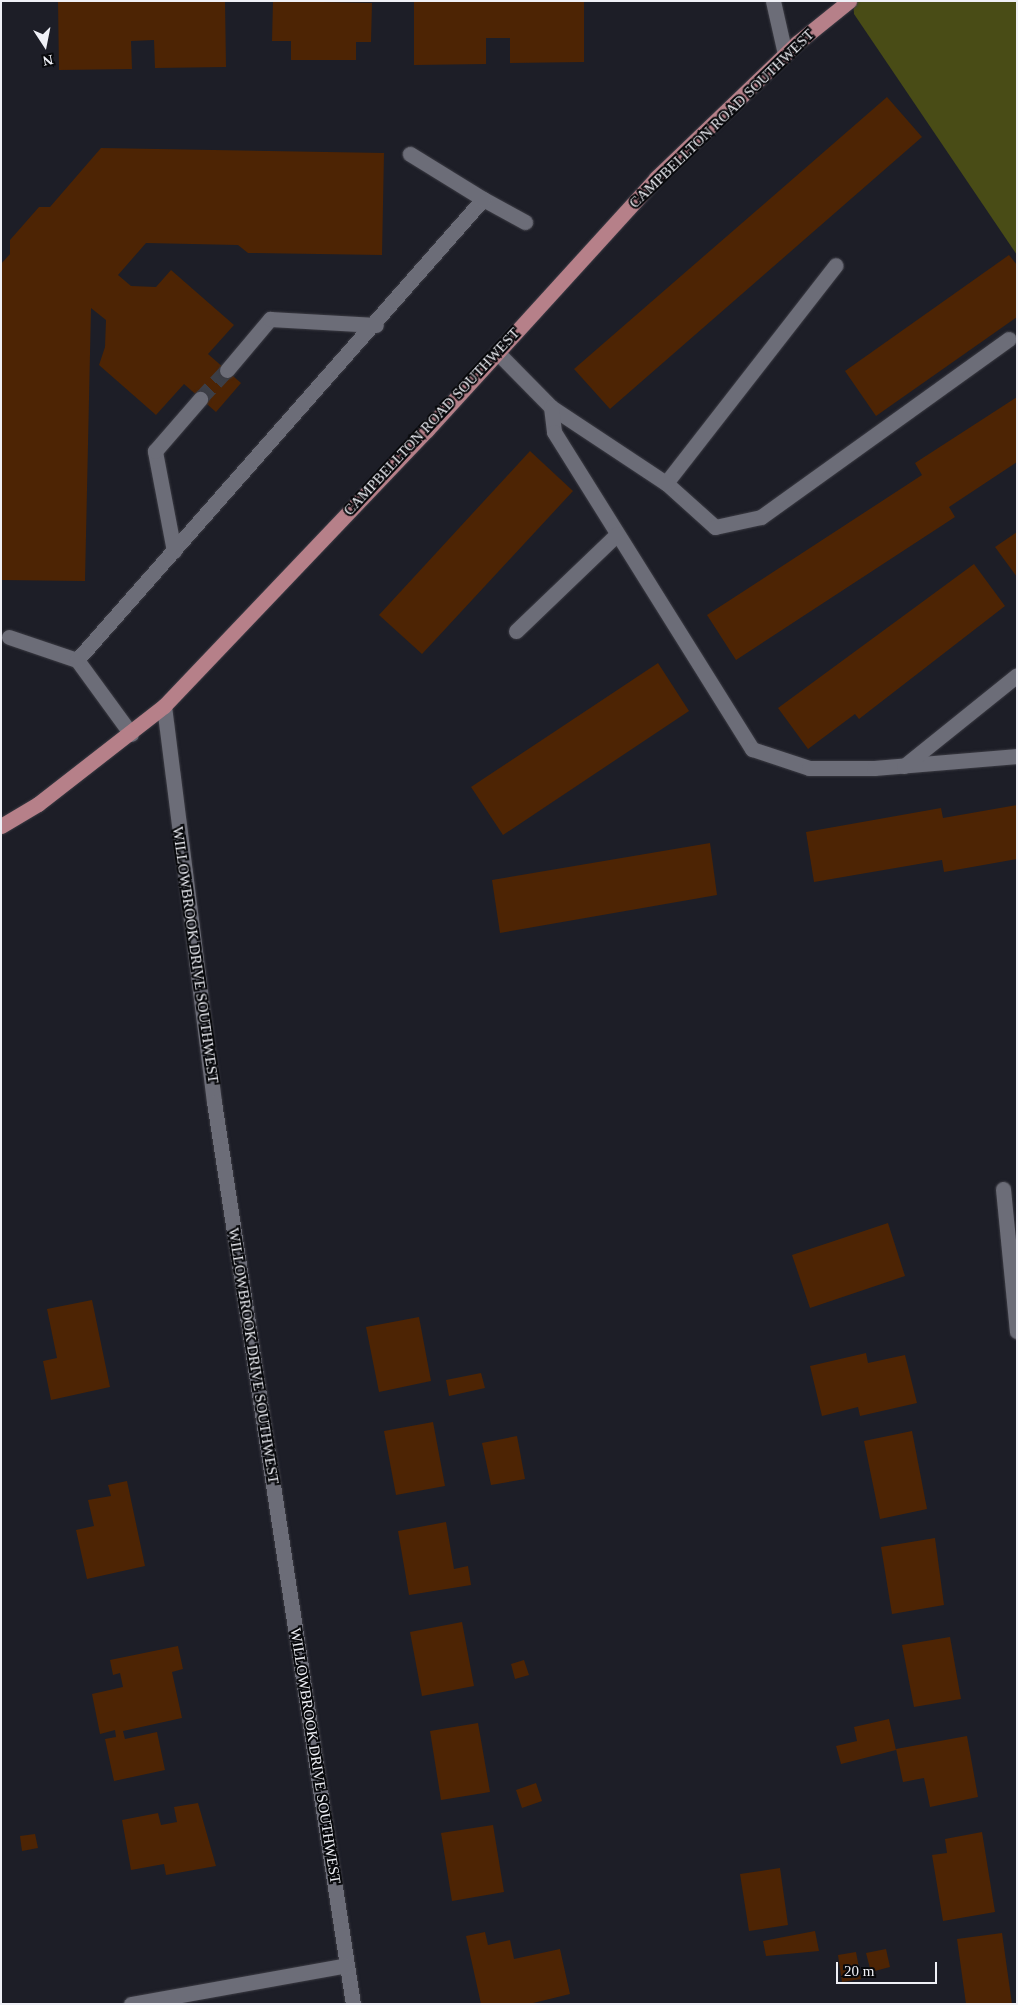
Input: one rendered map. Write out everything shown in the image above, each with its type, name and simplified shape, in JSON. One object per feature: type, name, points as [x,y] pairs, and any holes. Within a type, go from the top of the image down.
[{"type":"main road","name":"CAMPBELLTON ROAD SOUTHWEST","points":[[1,826],[132,734],[164,706],[498,352],[656,178],[786,54],[849,1]]},
{"type":"street","points":[[773,1],[786,54]]},
{"type":"street","points":[[410,154],[483,199],[525,222]]},
{"type":"street","points":[[77,660],[376,325],[483,199]]},
{"type":"street","points":[[666,483],[836,265]]},
{"type":"street","points":[[226,370],[270,319],[376,325]]},
{"type":"street","points":[[498,352],[551,407],[666,483],[715,527],[761,517],[1009,339]]},
{"type":"street","points":[[174,551],[155,451],[200,399]]},
{"type":"street","points":[[551,407],[554,432],[752,749],[809,768],[904,766],[1017,756]]},
{"type":"street","points":[[516,631],[617,534]]},
{"type":"street","points":[[9,637],[77,660],[132,734]]},
{"type":"street","points":[[904,766],[1017,675]]},
{"type":"street","name":"WILLOWBROOK DRIVE SOUTHWEST","points":[[164,706],[214,1102],[353,2004]]},
{"type":"street","points":[[1003,1188],[1017,1331]]},
{"type":"street","points":[[130,2004],[347,1966]]},
{"type":"green space","points":[[853,1],[1017,1],[1017,255],[854,14]]},
{"type":"building","points":[[58,1],[225,1],[226,67],[155,68],[154,40],[131,41],[132,69],[59,70]]},
{"type":"building","points":[[273,1],[372,3],[371,42],[356,42],[356,60],[291,60],[291,41],[272,41]]},
{"type":"building","points":[[414,1],[584,1],[584,62],[510,63],[510,38],[486,38],[486,64],[414,65]]},
{"type":"building","points":[[887,97],[922,137],[610,409],[574,369]]},
{"type":"building","points":[[101,148],[384,153],[382,255],[248,253],[238,245],[146,243],[118,275],[131,286],[156,287],[171,270],[234,325],[208,354],[241,383],[216,412],[184,384],[156,415],[99,365],[105,347],[106,320],[91,308],[85,581],[1,580],[1,264],[10,254],[10,240],[39,207],[50,207]]},
{"type":"building","points":[[1009,255],[1017,265],[1017,317],[876,416],[845,371]]},
{"type":"building","points":[[1017,397],[1017,462],[949,507],[955,517],[736,660],[707,615],[922,475],[915,463]]},
{"type":"building","points":[[530,451],[573,491],[422,654],[379,615]]},
{"type":"building","points":[[1017,532],[1017,577],[995,547]]},
{"type":"building","points":[[974,564],[1005,606],[859,719],[855,714],[808,749],[778,708]]},
{"type":"building","points":[[658,663],[689,711],[503,835],[471,787]]},
{"type":"building","points":[[1017,805],[1017,859],[944,872],[942,860],[814,882],[806,832],[941,808],[943,818]]},
{"type":"building","points":[[710,843],[717,895],[500,933],[492,880]]},
{"type":"building","points":[[888,1223],[905,1276],[810,1308],[792,1255]]},
{"type":"building","points":[[92,1300],[110,1387],[51,1400],[43,1361],[57,1358],[47,1309]]},
{"type":"building","points":[[419,1317],[431,1381],[379,1392],[366,1327]]},
{"type":"building","points":[[866,1353],[868,1363],[905,1355],[917,1403],[860,1416],[858,1407],[822,1416],[810,1366]]},
{"type":"building","points":[[481,1373],[485,1388],[449,1396],[446,1380]]},
{"type":"building","points":[[433,1422],[445,1486],[396,1495],[384,1431]]},
{"type":"building","points":[[912,1431],[927,1509],[880,1519],[864,1441]]},
{"type":"building","points":[[517,1436],[525,1479],[491,1485],[482,1443]]},
{"type":"building","points":[[127,1481],[145,1566],[87,1579],[76,1530],[94,1526],[88,1500],[111,1496],[108,1485]]},
{"type":"building","points":[[446,1522],[454,1569],[468,1566],[471,1585],[409,1595],[398,1531]]},
{"type":"building","points":[[935,1538],[944,1605],[892,1614],[881,1547]]},
{"type":"building","points":[[462,1622],[474,1686],[422,1696],[410,1632]]},
{"type":"building","points":[[950,1637],[961,1699],[914,1707],[902,1645]]},
{"type":"building","points":[[178,1646],[183,1669],[172,1672],[182,1718],[123,1731],[125,1739],[157,1732],[165,1770],[114,1781],[105,1739],[116,1737],[115,1730],[100,1734],[92,1694],[123,1687],[120,1673],[113,1675],[110,1660]]},
{"type":"building","points":[[524,1660],[529,1675],[515,1679],[511,1664]]},
{"type":"building","points":[[889,1719],[896,1750],[841,1764],[836,1746],[857,1741],[854,1727]]},
{"type":"building","points":[[478,1723],[490,1792],[441,1800],[430,1731]]},
{"type":"building","points":[[967,1736],[978,1797],[930,1807],[924,1778],[903,1782],[896,1749]]},
{"type":"building","points":[[536,1783],[542,1801],[522,1808],[516,1790]]},
{"type":"building","points":[[198,1803],[216,1866],[166,1875],[164,1864],[131,1870],[122,1820],[158,1813],[161,1825],[177,1822],[174,1807]]},
{"type":"building","points":[[493,1825],[504,1892],[452,1901],[441,1833]]},
{"type":"building","points":[[982,1832],[995,1912],[943,1921],[932,1855],[947,1853],[945,1839]]},
{"type":"building","points":[[35,1834],[38,1848],[22,1851],[20,1836]]},
{"type":"building","points":[[780,1868],[788,1925],[749,1931],[740,1874]]},
{"type":"building","points":[[815,1931],[819,1951],[766,1956],[763,1941]]},
{"type":"building","points":[[485,1932],[488,1945],[510,1940],[514,1959],[560,1949],[570,1994],[529,2004],[481,2004],[466,1936]]},
{"type":"building","points":[[1002,1933],[1012,2004],[966,2004],[957,1939]]},
{"type":"building","points":[[886,1949],[890,1967],[871,1972],[866,1953]]},
{"type":"building","points":[[856,1952],[861,1979],[842,1982],[838,1955]]},
{"type":"tunnel","points":[[200,399],[227,370]]}]
